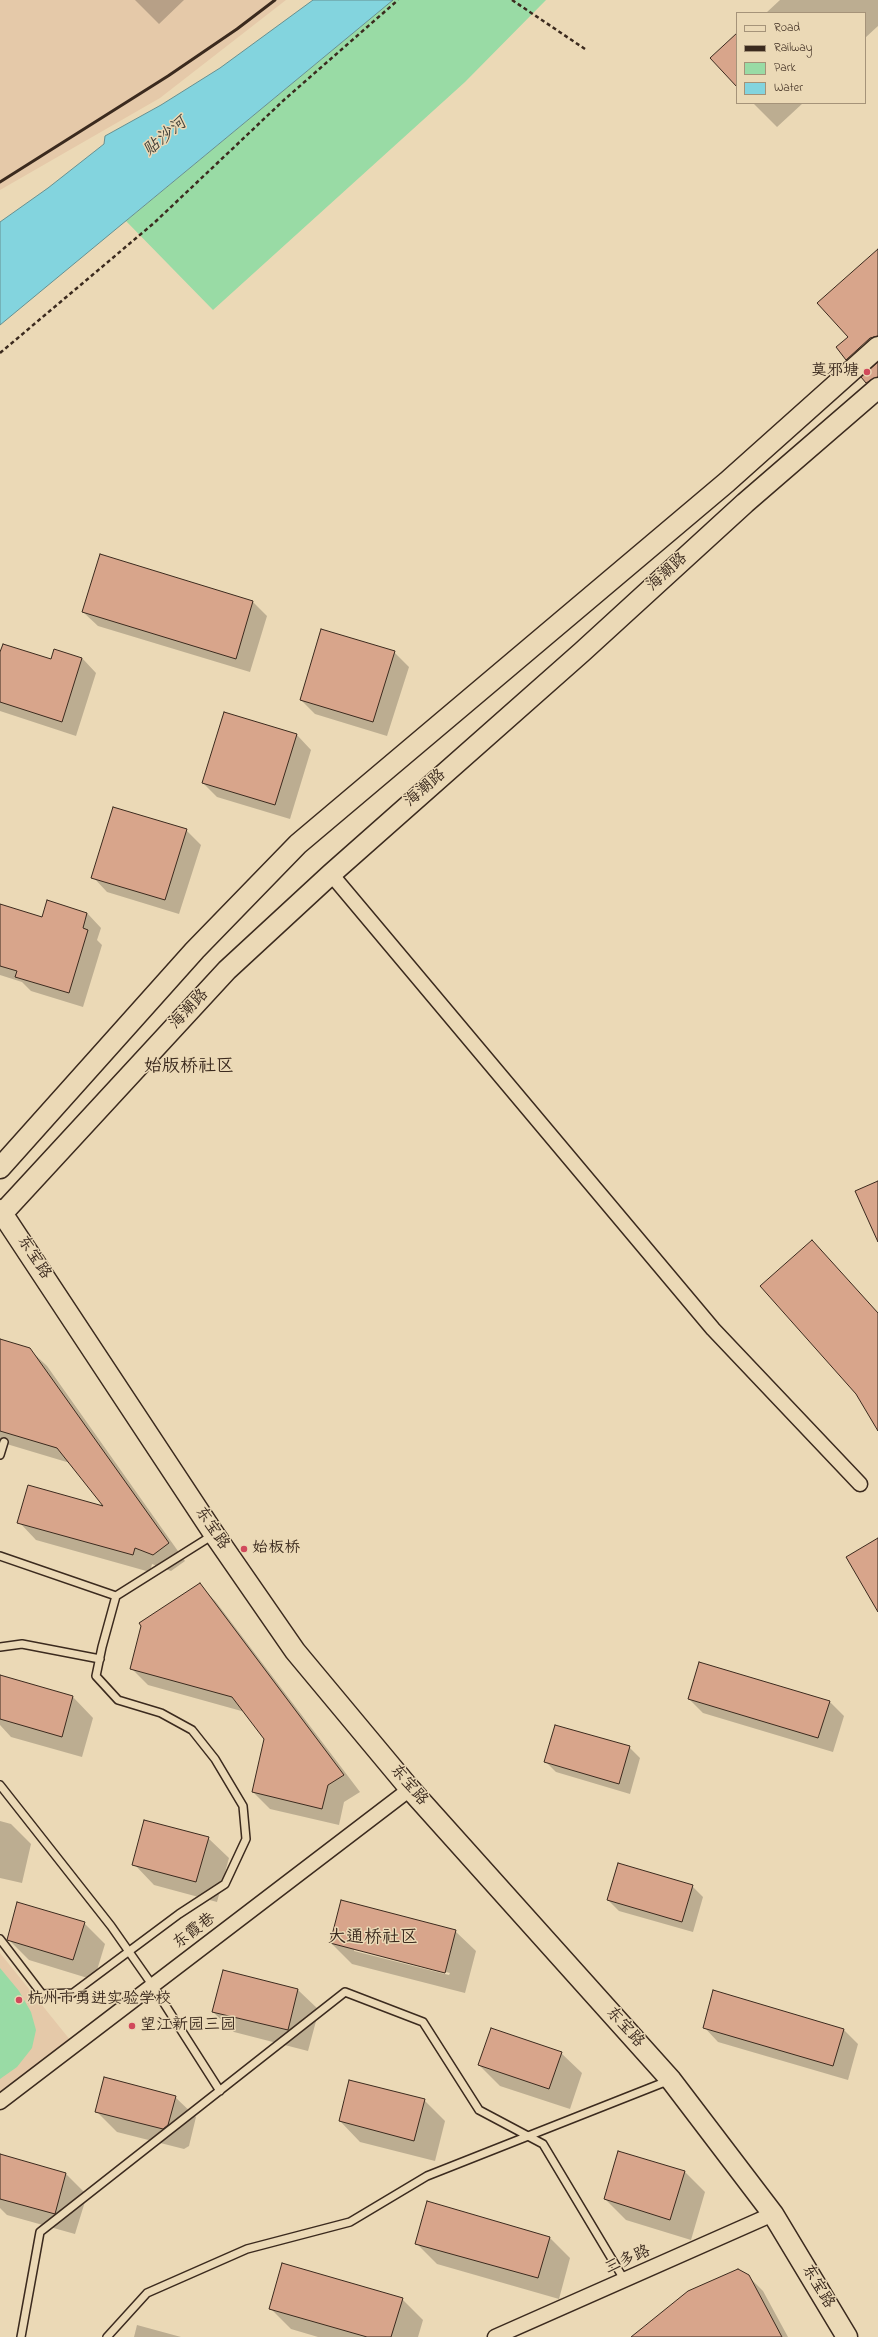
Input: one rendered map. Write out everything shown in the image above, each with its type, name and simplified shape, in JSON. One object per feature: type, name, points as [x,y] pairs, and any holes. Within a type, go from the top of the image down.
[{"type":"main road","name":"海潮路","points":[[0,1168],[195,950],[298,844],[727,482],[878,347]]},
{"type":"main road","name":"海潮路","points":[[1,1213],[226,970],[331,874],[582,652],[745,503],[878,388]]},
{"type":"main road","name":"东宝路","points":[[1,1213],[214,1534],[296,1651],[410,1789],[670,2080],[773,2214],[847,2337]]},
{"type":"street","points":[[331,874],[713,1329],[860,1484]]},
{"type":"street","name":"东霞巷","points":[[0,2102],[410,1789]]},
{"type":"street","name":"三多路","points":[[495,2337],[625,2281],[773,2214]]},
{"type":"lane","points":[[0,1454],[4,1442]]},
{"type":"lane","points":[[0,1939],[42,1994],[73,1993],[129,1951],[225,1884],[246,1839],[243,1806],[215,1759],[192,1730],[161,1713],[118,1700],[96,1676],[116,1596],[214,1534]]},
{"type":"lane","points":[[0,1556],[116,1596]]},
{"type":"lane","points":[[0,1648],[22,1644],[100,1659]]},
{"type":"lane","points":[[0,1785],[129,1951],[220,2091]]},
{"type":"lane","points":[[21,2337],[40,2232],[345,1992],[423,2022],[479,2110],[543,2144],[625,2281]]},
{"type":"lane","points":[[107,2337],[147,2293],[247,2248],[350,2222],[427,2176],[670,2080]]},
{"type":"path","points":[[0,352],[154,223],[285,99],[398,0]]},
{"type":"path","points":[[512,0],[586,49]]},
{"type":"shaded area","points":[[0,0],[286,0],[160,98],[0,190]]},
{"type":"shaded area","name":"杭州市勇进实验学校","points":[[0,1953],[75,2046],[0,2092]]},
{"type":"green space","points":[[393,0],[546,0],[465,82],[213,310],[126,221]]},
{"type":"green space","points":[[0,1968],[19,1991],[31,2012],[36,2030],[32,2048],[17,2067],[0,2079]]},
{"type":"water","name":"贴沙河","points":[[313,0],[393,0],[0,325],[0,222],[48,188],[104,144],[105,136],[161,105],[220,68]]},
{"type":"building","points":[[736,34],[736,86],[710,58]]},
{"type":"building","points":[[878,249],[878,336],[870,338],[846,360],[836,347],[848,337],[817,303]]},
{"type":"building","points":[[878,362],[878,377],[866,383],[861,377]]},
{"type":"building","points":[[100,554],[253,601],[236,659],[82,612]]},
{"type":"building","points":[[321,629],[395,651],[373,722],[300,700]]},
{"type":"building","points":[[3,644],[51,659],[54,649],[82,658],[62,722],[0,702],[0,652]]},
{"type":"building","points":[[224,712],[297,734],[275,805],[202,783]]},
{"type":"building","points":[[113,807],[187,829],[165,900],[91,878]]},
{"type":"building","points":[[47,900],[87,913],[83,928],[88,930],[69,993],[15,977],[17,971],[0,966],[0,904],[42,917]]},
{"type":"building","points":[[878,1181],[878,1242],[855,1191]]},
{"type":"building","points":[[812,1240],[878,1313],[878,1431],[856,1394],[760,1286]]},
{"type":"building","points":[[0,1339],[30,1348],[169,1543],[153,1555],[135,1548],[133,1555],[17,1523],[28,1485],[103,1506],[57,1448],[0,1431]]},
{"type":"building","points":[[878,1538],[878,1612],[846,1557]]},
{"type":"building","points":[[200,1583],[344,1775],[328,1785],[322,1809],[252,1792],[264,1739],[232,1697],[130,1669],[141,1626],[139,1623]]},
{"type":"building","points":[[699,1662],[830,1701],[818,1738],[688,1699]]},
{"type":"building","points":[[0,1675],[73,1696],[62,1737],[0,1719]]},
{"type":"building","points":[[555,1725],[630,1746],[619,1784],[544,1762]]},
{"type":"building","points":[[144,1820],[209,1837],[196,1882],[132,1865]]},
{"type":"building","points":[[618,1863],[693,1885],[682,1922],[607,1900]]},
{"type":"building","points":[[341,1900],[456,1930],[445,1973],[330,1943]]},
{"type":"building","points":[[17,1902],[85,1922],[73,1960],[7,1940]]},
{"type":"building","points":[[223,1970],[298,1989],[288,2030],[212,2012]]},
{"type":"building","points":[[713,1990],[844,2029],[833,2066],[703,2028]]},
{"type":"building","points":[[491,2028],[562,2052],[549,2089],[478,2065]]},
{"type":"building","points":[[104,2077],[176,2096],[168,2125],[163,2129],[95,2112]]},
{"type":"building","points":[[349,2080],[425,2099],[414,2141],[339,2121]]},
{"type":"building","points":[[618,2151],[685,2171],[670,2220],[604,2199]]},
{"type":"building","points":[[0,2154],[66,2173],[55,2214],[0,2199]]},
{"type":"building","points":[[427,2201],[550,2237],[538,2278],[415,2244]]},
{"type":"building","points":[[282,2263],[403,2298],[391,2337],[367,2337],[269,2309]]},
{"type":"building","points":[[738,2269],[749,2275],[782,2337],[631,2337],[688,2291]]},
{"type":"railway","points":[[0,182],[168,76],[237,29],[275,0]]},
{"type":"place","name":"莫邪塘","points":[[867,372]]},
{"type":"place","name":"始板桥","points":[[244,1549]]},
{"type":"place","name":"杭州市勇进实验学校","points":[[19,2000]]},
{"type":"place","name":"望江新园三园","points":[[132,2026]]},
{"type":"district","name":"始版桥社区","points":[[189,1068]]},
{"type":"district","name":"大通桥社区","points":[[373,1939]]}]
